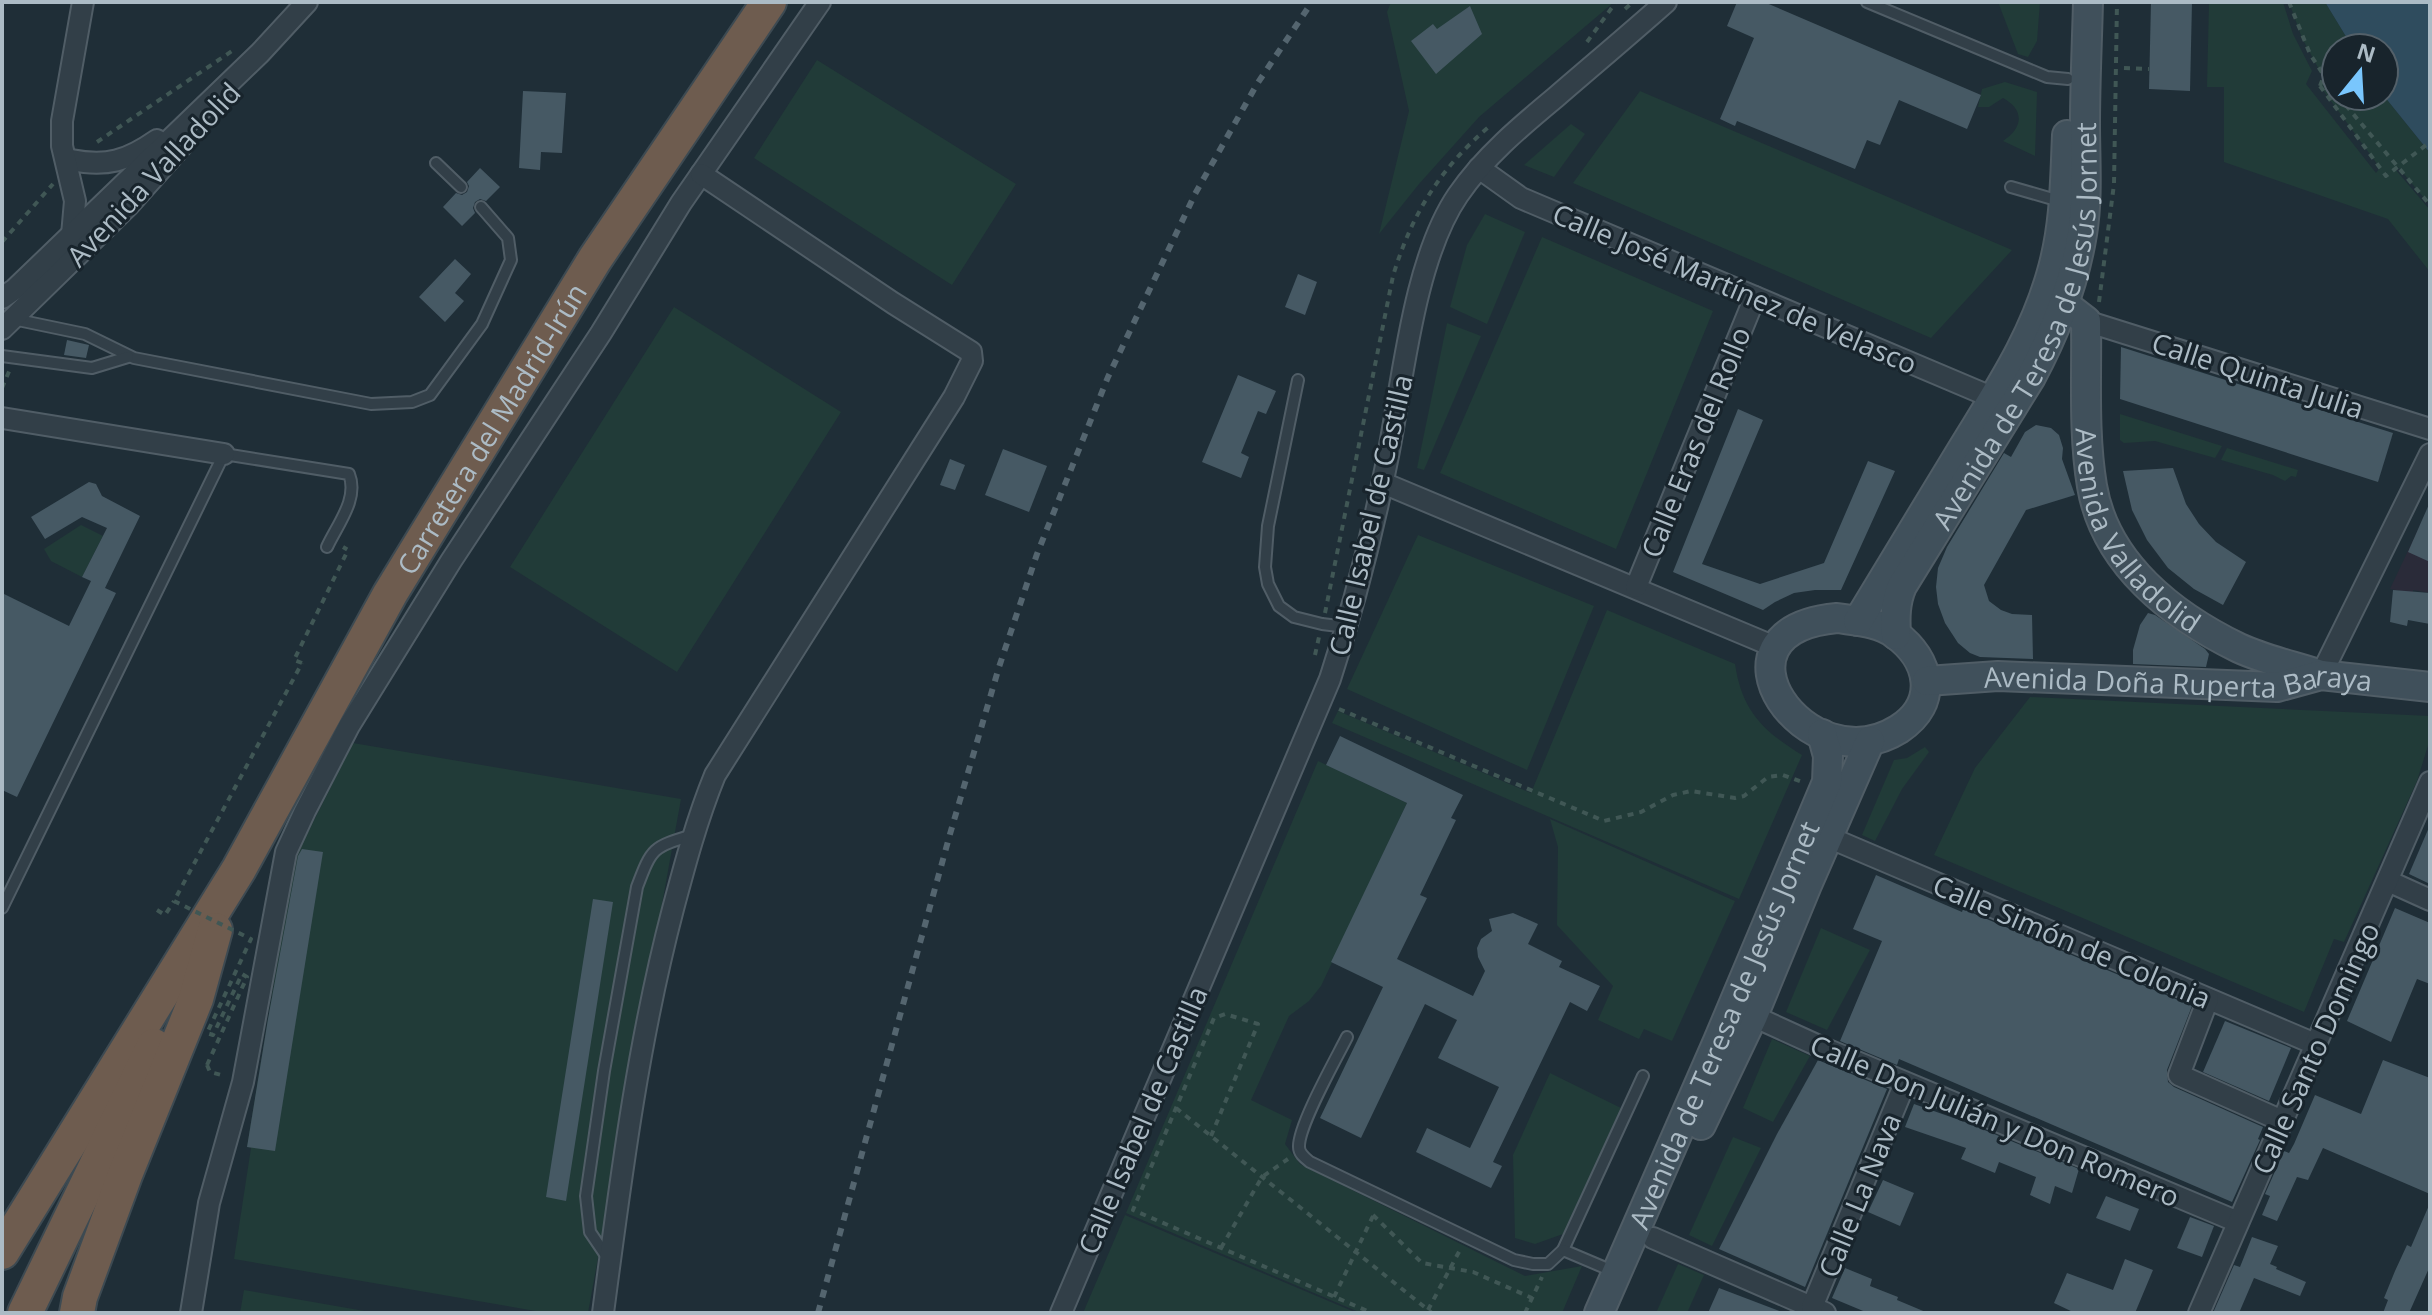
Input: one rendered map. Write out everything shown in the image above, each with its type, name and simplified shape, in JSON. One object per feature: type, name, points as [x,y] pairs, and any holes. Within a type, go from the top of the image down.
[{"type":"highway","name":"Carretera del Madrid-Irún","points":[[239,869],[390,594],[595,259],[769,2]]},
{"type":"highway","points":[[25,1313],[239,869]]},
{"type":"highway","points":[[2,1252],[239,869]]},
{"type":"highway","points":[[77,1313],[80,1297],[125,1175],[196,999],[221,907]]},
{"type":"street","points":[[72,235],[75,201],[62,121],[83,2]]},
{"type":"street","name":"Avenida Valladolid","points":[[2,298],[72,235],[260,53],[307,2]]},
{"type":"street","points":[[191,1313],[209,1203],[243,1082],[286,852],[305,811],[349,726],[451,561],[701,174],[820,2]]},
{"type":"street","name":"Calle Isabel de Castilla","points":[[1061,1313],[1330,679],[1347,627],[1383,483],[1416,305],[1428,261],[1453,204],[1479,168],[1519,128],[1666,2]]},
{"type":"street","name":"Avenida de Teresa de Jesús Jornet","points":[[1858,621],[1996,399],[2041,308],[2062,230],[2065,202],[2070,2]]},
{"type":"street","name":"Avenida de Teresa de Jesús Jornet","points":[[1896,635],[1895,619],[1902,586],[2031,377],[2049,342],[2075,312],[2075,266],[2085,198],[2088,2]]},
{"type":"street","name":"Avenida Valladolid","points":[[7,324],[128,206],[242,78],[260,53]]},
{"type":"street","points":[[70,159],[93,164],[115,162],[141,151],[199,110]]},
{"type":"street","points":[[70,159],[97,210]]},
{"type":"street","name":"Calle José Martínez de Velasco","points":[[1479,168],[1521,198],[1996,399]]},
{"type":"street","points":[[603,1313],[628,1124],[653,992],[700,811],[715,775],[954,397],[972,361],[971,352],[833,255],[701,174]]},
{"type":"street","name":"Avenida Valladolid","points":[[42,292],[59,263],[88,235],[96,223],[97,210]]},
{"type":"street","name":"Calle Eras del Rollo","points":[[1636,587],[1755,297]]},
{"type":"street","name":"Avenida Valladolid","points":[[2075,312],[2092,488],[2109,537],[2145,584],[2191,623],[2241,649],[2321,675]]},
{"type":"street","name":"Calle Quinta Julia","points":[[2075,312],[2430,429]]},
{"type":"street","points":[[2,418],[224,454]]},
{"type":"street","points":[[2321,675],[2430,454]]},
{"type":"street","points":[[1383,483],[1775,647]]},
{"type":"street","points":[[1837,618],[1858,621],[1882,627],[1896,635],[1919,662],[1927,681],[1925,700],[1918,713],[1893,733],[1870,741],[1844,740],[1822,734],[1791,715],[1778,698],[1771,679],[1770,663],[1775,647],[1788,635],[1811,622],[1837,618]]},
{"type":"street","name":"Avenida Doña Ruperta Baraya","points":[[1927,681],[1998,676],[2277,687],[2321,675],[2430,687]]},
{"type":"street","name":"Avenida de Teresa de Jesús Jornet","points":[[1599,1313],[1827,782],[1828,756],[1822,734]]},
{"type":"street","name":"Avenida de Teresa de Jesús Jornet","points":[[1620,1313],[1705,1115],[1753,1016],[1870,741]]},
{"type":"street","name":"Calle Santo Domingo","points":[[2199,1313],[2430,782]]},
{"type":"street","name":"Calle Simón de Colonia","points":[[1828,837],[2315,1044]]},
{"type":"street","points":[[2388,881],[2430,900]]},
{"type":"street","points":[[2208,999],[2179,1075],[2282,1121]]},
{"type":"street","name":"Calle Don Julián y Don Romero","points":[[1753,1016],[2238,1222]]},
{"type":"street","name":"Calle La Nava","points":[[1819,1310],[1905,1083]]},
{"type":"street","points":[[1653,1238],[1819,1310]]},
{"type":"lane","points":[[1867,2],[2047,77],[2068,79]]},
{"type":"lane","points":[[436,163],[461,187]]},
{"type":"lane","points":[[2011,187],[2065,202]]},
{"type":"lane","points":[[7,324],[85,334],[128,357],[371,404],[412,402],[430,395],[482,324],[511,260],[508,238],[481,207]]},
{"type":"lane","points":[[2,356],[92,368],[128,357]]},
{"type":"lane","points":[[1298,380],[1268,526],[1265,567],[1268,584],[1279,606],[1294,617],[1347,627]]},
{"type":"lane","points":[[2,908],[224,454],[349,474],[353,484],[350,500],[328,544]]},
{"type":"lane","points":[[610,1261],[590,1232],[586,1196],[604,1071],[637,887],[647,861],[661,845],[693,835]]},
{"type":"lane","points":[[1347,1037],[1302,1129],[1300,1152],[1310,1162],[1466,1237],[1514,1260],[1533,1264],[1548,1264],[1563,1250],[1643,1076]]},
{"type":"lane","points":[[1563,1250],[1616,1273]]},
{"type":"path","points":[[1587,42],[1616,2]]},
{"type":"path","points":[[2289,2],[2302,38],[2320,72]]},
{"type":"path","points":[[2,242],[70,159],[234,49]]},
{"type":"path","points":[[2124,68],[2149,69]]},
{"type":"path","points":[[2339,112],[2386,176],[2430,142]]},
{"type":"path","points":[[2351,112],[2430,205]]},
{"type":"path","points":[[2075,266],[2102,273]]},
{"type":"path","points":[[157,910],[165,915],[174,901],[302,663],[294,660],[348,550],[328,544]]},
{"type":"path","points":[[1330,679],[1338,683],[1340,689],[1336,707],[1343,712],[1604,821],[1641,812],[1673,795],[1691,791],[1735,798],[1744,796],[1768,777],[1783,775],[1805,783],[1810,773]]},
{"type":"path","points":[[174,901],[251,939],[207,1033],[213,1035],[242,974],[247,977],[207,1065]]},
{"type":"path","points":[[1211,1136],[1258,1024],[1225,1014],[1214,1018],[1133,1210],[1372,1313]]},
{"type":"path","points":[[1176,1108],[1430,1311],[1466,1237]]},
{"type":"path","points":[[1221,1248],[1262,1177],[1300,1152]]},
{"type":"path","points":[[1334,1297],[1383,1197]]},
{"type":"path","points":[[1373,1215],[1422,1263],[1473,1272],[1532,1298]]},
{"type":"path","points":[[1525,1313],[1548,1264]]},
{"type":"shaded area","points":[[2325,2],[2430,2],[2430,153],[2397,112],[2400,112],[2400,32],[2343,32]]},
{"type":"shaded area","points":[[2430,504],[2430,593],[2390,589]]},
{"type":"green space","points":[[1391,2],[1614,2],[1479,117],[1379,234],[1409,111],[1387,12]]},
{"type":"green space","points":[[1998,2],[2040,2],[2037,41],[2028,57],[2018,54]]},
{"type":"green space","points":[[2209,2],[2283,2],[2293,34],[2312,71],[2306,84],[2320,102],[2320,112],[2328,112],[2376,173],[2380,168],[2339,112],[2397,112],[2430,153],[2430,205],[2398,167],[2395,169],[2430,210],[2430,272],[2388,219],[2224,162],[2224,87],[2207,87]]},
{"type":"green space","points":[[2289,2],[2325,2],[2343,32],[2320,32],[2320,71],[2302,38]]},
{"type":"green space","points":[[817,60],[1016,184],[952,285],[754,158]]},
{"type":"green space","points":[[2005,82],[2037,92],[2035,156],[2003,141],[2018,125],[2018,113],[2010,103],[2003,98],[1989,107],[1978,107],[1982,89]]},
{"type":"green space","points":[[1640,91],[2012,250],[1931,338],[1573,183]]},
{"type":"green space","points":[[1571,124],[1585,134],[1554,177],[1524,165]]},
{"type":"green space","points":[[1485,214],[1525,232],[1487,324],[1450,307],[1467,245]]},
{"type":"green space","points":[[1542,237],[1713,311],[1616,549],[1440,473]]},
{"type":"green space","points":[[674,307],[841,412],[677,672],[510,567]]},
{"type":"green space","points":[[1447,323],[1481,336],[1424,470],[1417,468]]},
{"type":"green space","points":[[2120,414],[2222,446],[2215,458],[2155,441],[2124,443],[2120,440]]},
{"type":"green space","points":[[2227,448],[2298,470],[2296,477],[2291,476],[2285,481],[2221,460]]},
{"type":"green space","points":[[81,525],[103,536],[82,577],[51,561],[44,549]]},
{"type":"green space","points":[[1418,535],[1594,606],[1527,770],[1347,689]]},
{"type":"green space","points":[[1607,610],[1735,664],[1743,695],[1756,718],[1802,755],[1739,899],[1332,723],[1338,711],[1531,793]]},
{"type":"green space","points":[[2030,697],[2430,716],[2430,739],[2417,781],[2344,942],[2334,939],[2304,1012],[1934,855],[1975,768]]},
{"type":"green space","points":[[353,743],[681,799],[588,1313],[547,1313],[234,1259],[251,1148],[247,1147],[296,848],[300,848]]},
{"type":"green space","points":[[1925,747],[1929,752],[1902,789],[1875,841],[1862,835],[1894,760],[1907,758]]},
{"type":"green space","points":[[1318,761],[1407,803],[1321,986],[1309,1001],[1289,1016],[1251,1100],[1292,1120],[1285,1144],[1300,1164],[1525,1276],[1582,1266],[1562,1313],[1361,1313],[1126,1213]]},
{"type":"green space","points":[[1550,819],[1735,901],[1672,1041],[1644,1029],[1639,1039],[1598,1020],[1613,986],[1557,925],[1558,847]]},
{"type":"green space","points":[[1821,928],[1870,950],[1827,1030],[1786,1012]]},
{"type":"green space","points":[[1772,1039],[1810,1056],[1773,1122],[1743,1108]]},
{"type":"green space","points":[[1550,1073],[1621,1108],[1563,1234],[1535,1244],[1515,1238],[1513,1155]]},
{"type":"green space","points":[[1733,1137],[1761,1148],[1712,1246],[1689,1235]]},
{"type":"green space","points":[[1125,1215],[1357,1313],[1083,1313]]},
{"type":"green space","points":[[1678,1264],[1704,1275],[1687,1313],[1656,1313]]},
{"type":"green space","points":[[244,1290],[376,1313],[240,1313]]},
{"type":"building","points":[[1737,2],[1764,2],[1981,95],[1967,129],[1899,100],[1880,145],[1867,140],[1855,169],[1737,121],[1735,126],[1720,119],[1754,38],[1727,26]]},
{"type":"building","points":[[2151,2],[2192,2],[2190,91],[2149,89]]},
{"type":"building","points":[[1470,6],[1482,34],[1436,74],[1411,41],[1433,24],[1437,29]]},
{"type":"building","points":[[523,91],[566,93],[562,153],[541,152],[540,170],[519,168]]},
{"type":"building","points":[[480,168],[500,187],[486,201],[480,199],[475,202],[475,213],[462,226],[443,207],[456,193],[462,195],[467,192],[467,182]]},
{"type":"building","points":[[455,259],[471,274],[455,293],[464,301],[445,322],[419,297]]},
{"type":"building","points":[[1298,274],[1317,282],[1305,315],[1285,307]]},
{"type":"building","points":[[67,340],[89,345],[86,358],[64,355]]},
{"type":"building","points":[[2121,347],[2393,433],[2378,482],[2120,399]]},
{"type":"building","points":[[1238,375],[1276,391],[1266,414],[1258,411],[1241,453],[1249,457],[1241,478],[1202,462]]},
{"type":"building","points":[[1738,409],[1763,420],[1702,564],[1760,584],[1824,563],[1868,461],[1895,471],[1841,590],[1794,593],[1763,610],[1673,572]]},
{"type":"building","points":[[2036,425],[2051,428],[2059,435],[2062,459],[2075,495],[2026,510],[1984,585],[1989,601],[2001,610],[2032,615],[2033,659],[1980,657],[1958,643],[1945,623],[1938,604],[1938,568],[1947,547],[2004,453],[2011,457],[2025,432]]},
{"type":"building","points":[[1003,449],[1047,466],[1029,512],[985,495]]},
{"type":"building","points":[[950,459],[965,465],[955,490],[940,485]]},
{"type":"building","points":[[2173,468],[2186,504],[2199,524],[2216,542],[2246,562],[2223,605],[2194,589],[2168,568],[2147,540],[2132,510],[2123,471]]},
{"type":"building","points":[[89,482],[96,484],[102,496],[140,516],[105,588],[116,593],[17,797],[2,790],[2,593],[69,626],[91,581],[82,577],[107,528],[82,517],[45,539],[31,517]]},
{"type":"building","points":[[2430,502],[2430,562],[2408,552]]},
{"type":"building","points":[[2393,590],[2430,593],[2430,624],[2408,620],[2407,626],[2390,622]]},
{"type":"building","points":[[2148,613],[2205,649],[2209,654],[2206,667],[2133,664],[2133,650],[2140,625]]},
{"type":"building","points":[[1340,736],[1463,795],[1451,818],[1456,820],[1420,895],[1427,898],[1397,959],[1473,996],[1485,971],[1477,948],[1481,939],[1492,931],[1489,919],[1513,913],[1538,924],[1528,944],[1562,961],[1559,967],[1600,986],[1587,1011],[1570,1002],[1493,1162],[1502,1166],[1491,1188],[1416,1152],[1427,1128],[1470,1148],[1499,1087],[1438,1058],[1457,1020],[1425,1004],[1361,1138],[1320,1118],[1383,987],[1331,962],[1407,803],[1326,765]]},
{"type":"building","points":[[2430,825],[2430,884],[2409,874]]},
{"type":"building","points":[[302,849],[323,852],[275,1151],[247,1147],[298,856]]},
{"type":"building","points":[[1876,875],[2192,1006],[2167,1070],[2168,1082],[2263,1127],[2232,1202],[1899,1059],[1897,1065],[1840,1041],[1882,941],[1853,929]]},
{"type":"building","points":[[593,899],[613,902],[566,1201],[546,1197]]},
{"type":"building","points":[[2395,908],[2430,923],[2430,984],[2417,979],[2391,1042],[2347,1021]]},
{"type":"building","points":[[2225,1021],[2291,1048],[2269,1101],[2203,1072]]},
{"type":"building","points":[[1818,1060],[1887,1089],[1805,1287],[1719,1249]]},
{"type":"building","points":[[2383,1060],[2430,1078],[2430,1194],[2323,1148],[2308,1180],[2297,1177],[2277,1221],[2262,1215],[2270,1196],[2265,1194],[2284,1151],[2289,1153],[2294,1144],[2315,1095],[2361,1114]]},
{"type":"building","points":[[1914,1104],[2079,1169],[2072,1193],[2055,1186],[2050,1204],[2030,1195],[2036,1177],[1999,1162],[1995,1173],[1961,1159],[1966,1148],[1905,1127]]},
{"type":"building","points":[[1883,1180],[1914,1193],[1900,1226],[1868,1212]]},
{"type":"building","points":[[2106,1196],[2139,1209],[2130,1231],[2096,1218]]},
{"type":"building","points":[[2430,1203],[2430,1266],[2409,1313],[2383,1313],[2388,1300],[2384,1298],[2395,1271],[2407,1245],[2411,1247]]},
{"type":"building","points":[[2190,1217],[2214,1226],[2202,1257],[2177,1248]]},
{"type":"building","points":[[2252,1237],[2278,1246],[2270,1264],[2306,1282],[2300,1296],[2254,1278],[2239,1313],[2213,1313],[2234,1265],[2240,1267]]},
{"type":"building","points":[[2125,1259],[2153,1270],[2135,1313],[2075,1313],[2054,1303],[2067,1273],[2113,1290]]},
{"type":"building","points":[[1845,1268],[1872,1279],[1870,1286],[1928,1313],[1868,1313],[1832,1298]]},
{"type":"building","points":[[1719,1288],[1782,1312],[1708,1313]]},
{"type":"railway","points":[[818,1313],[950,834],[999,667],[1037,554],[1108,377],[1195,194],[1257,84],[1312,2]]}]
